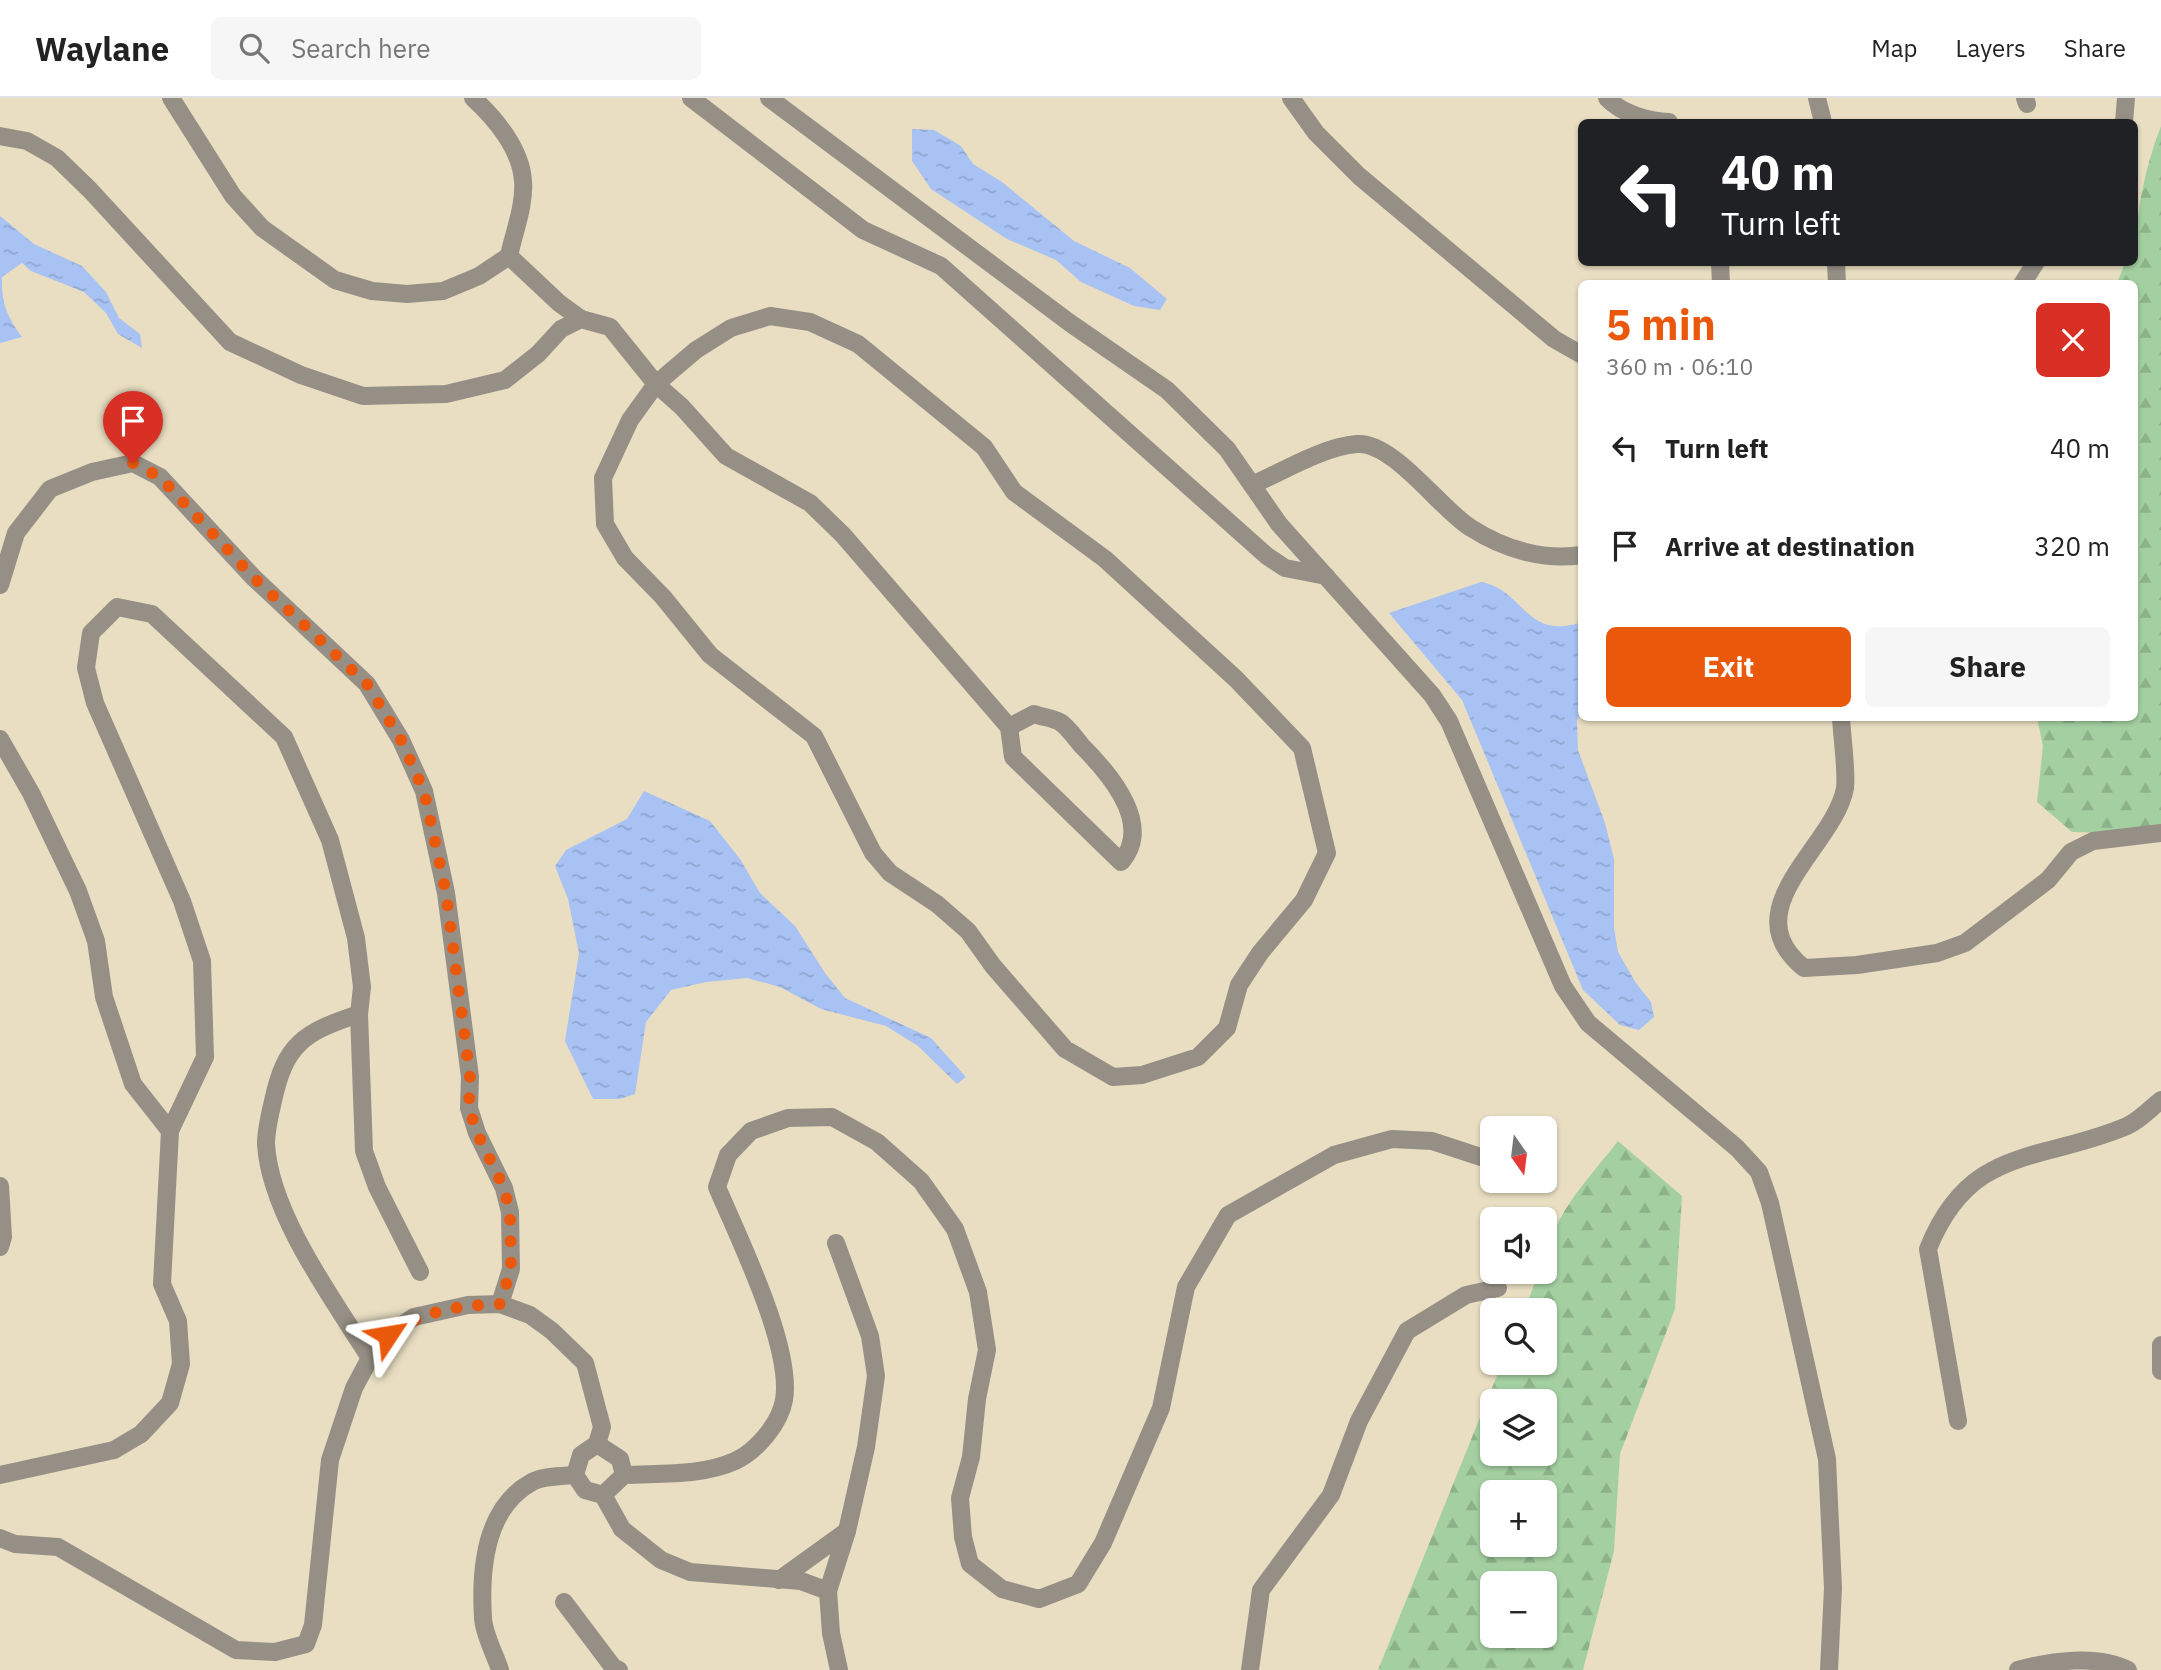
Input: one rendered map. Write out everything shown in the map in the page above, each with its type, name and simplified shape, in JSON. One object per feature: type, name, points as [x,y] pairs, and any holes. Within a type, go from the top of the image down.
[{"type":"street","points":[[171,98],[233,197],[262,228],[335,279],[372,291],[407,294],[443,291],[479,276],[509,256],[520,212],[523,179],[512,147],[492,116],[473,98]]},
{"type":"street","points":[[691,98],[863,230],[941,266],[1268,556],[1285,568],[1326,576]]},
{"type":"street","points":[[769,98],[1070,323],[1167,390],[1227,449],[1279,524],[1432,695],[1449,720],[1543,943],[1563,986],[1588,1023],[1737,1148],[1759,1172],[1770,1203],[1827,1459],[1833,1588],[1829,1670]]},
{"type":"street","points":[[1291,98],[1316,133],[1359,176],[1554,339],[1578,353]]},
{"type":"street","points":[[1607,98],[1613,104],[1646,119]]},
{"type":"street","points":[[1817,98],[1822,119]]},
{"type":"street","points":[[2124,119],[2126,98]]},
{"type":"street","points":[[0,136],[27,141],[57,158],[90,190],[230,342],[301,375],[363,396],[446,394],[505,380],[538,354],[561,329],[581,319]]},
{"type":"street","points":[[509,256],[559,303],[581,319],[610,327],[656,384],[682,407],[726,456],[810,503],[844,535],[1009,727],[1013,757],[1121,862],[1128,853],[1133,832],[1127,804],[1101,765],[1061,723],[1034,715],[1009,727]]},
{"type":"street","points":[[770,316],[810,322],[858,344],[984,447],[1014,492],[1105,559],[1236,679],[1302,748],[1327,853],[1304,900],[1260,953],[1239,985],[1227,1028],[1198,1057],[1142,1075],[1113,1077],[1065,1049],[993,966],[968,931],[937,904],[890,873],[873,853],[814,736],[710,655],[663,597],[625,558],[605,524],[604,478],[630,420],[656,384],[696,350],[732,328],[770,316]]},
{"type":"street","points":[[1252,485],[1332,450],[1359,443],[1389,454],[1469,528],[1521,553],[1566,558],[1578,556]]},
{"type":"street","points":[[0,585],[16,533],[50,489],[92,472],[133,463],[160,477],[254,578],[367,684],[401,740],[424,791],[446,893],[470,1077],[469,1108],[477,1133],[504,1188],[510,1212],[511,1269],[500,1304]]},
{"type":"street","points":[[0,1475],[114,1450],[141,1434],[170,1403],[181,1364],[178,1321],[162,1284],[170,1131],[205,1057],[202,961],[182,901],[95,704],[86,668],[91,633],[117,607],[152,614],[284,737],[330,840],[356,938],[362,987],[359,1014],[365,1151],[377,1187],[421,1272]]},
{"type":"street","points":[[1841,721],[1845,788],[1835,811],[1784,893],[1778,929],[1788,955],[1804,968],[1857,965],[1937,953],[1965,943],[2048,880],[2071,852],[2093,841],[2161,833]]},
{"type":"street","points":[[0,739],[31,793],[78,891],[96,941],[104,997],[133,1084],[170,1131]]},
{"type":"street","points":[[359,1014],[335,1021],[304,1038],[280,1068],[266,1143],[276,1189],[304,1252],[370,1358]]},
{"type":"street","points":[[1958,1421],[1928,1249],[1938,1225],[1963,1191],[2003,1163],[2130,1125],[2161,1100]]},
{"type":"street","points":[[603,1496],[624,1475],[696,1471],[736,1461],[767,1436],[784,1401],[784,1368],[771,1321],[717,1187],[728,1155],[751,1131],[763,1126],[788,1118],[832,1117],[877,1142],[920,1181],[955,1229],[978,1292],[987,1350],[977,1399],[971,1457],[960,1498],[963,1537],[970,1564],[1002,1589],[1039,1599],[1078,1584],[1102,1543],[1161,1408],[1185,1287],[1228,1214],[1334,1155],[1392,1139],[1433,1141],[1480,1157]]},
{"type":"street","points":[[0,1186],[0,1247]]},
{"type":"street","points":[[836,1243],[870,1336],[876,1376],[866,1447],[847,1531],[828,1591],[831,1633],[839,1670]]},
{"type":"street","points":[[1250,1670],[1261,1590],[1331,1495],[1359,1421],[1407,1331],[1466,1294],[1499,1288]]},
{"type":"street","points":[[0,1538],[15,1544],[58,1547],[236,1650],[275,1652],[306,1644],[313,1625],[330,1460],[354,1388],[370,1358],[388,1335],[414,1317],[468,1306],[500,1304],[530,1315],[552,1331],[585,1363],[602,1426],[597,1444],[581,1455],[575,1475]]},
{"type":"street","points":[[2161,1345],[2161,1371]]},
{"type":"street","points":[[597,1444],[620,1459],[624,1475]]},
{"type":"street","points":[[575,1475],[585,1490],[603,1496],[622,1529],[661,1560],[690,1572],[801,1581],[828,1591]]},
{"type":"street","points":[[500,1670],[483,1620],[484,1551],[495,1523],[515,1494],[534,1480],[575,1475]]},
{"type":"street","points":[[779,1581],[847,1531]]},
{"type":"street","points":[[564,1602],[613,1667],[620,1670]]},
{"type":"street","points":[[2018,1670],[2042,1663],[2078,1660],[2128,1670]]},
{"type":"green space","points":[[2161,126],[2161,826],[2116,833],[2072,832],[2037,802],[2043,746],[2038,721],[2138,721],[2138,280],[2118,280],[2124,266],[2138,266],[2138,221],[2150,159]]},
{"type":"green space","points":[[1618,1141],[1682,1196],[1675,1309],[1620,1454],[1614,1551],[1583,1670],[1378,1670],[1480,1417],[1480,1466],[1557,1466],[1557,1389],[1491,1389],[1497,1375],[1557,1375],[1557,1298],[1529,1298],[1534,1284],[1557,1284],[1557,1224],[1582,1186]]},
{"type":"water","points":[[912,129],[934,130],[961,146],[973,164],[1002,182],[1074,241],[1130,268],[1167,299],[1160,310],[1134,306],[1081,282],[1056,260],[1007,239],[931,189],[912,161]]},
{"type":"water","points":[[0,216],[34,244],[82,266],[106,292],[119,318],[140,334],[142,348],[118,334],[106,313],[84,292],[31,271],[22,263],[2,277],[2,286],[6,309],[22,337],[0,343]]},
{"type":"water","points":[[1481,582],[1507,594],[1537,620],[1548,625],[1578,623],[1578,750],[1605,823],[1614,859],[1614,928],[1618,952],[1651,1002],[1654,1017],[1639,1030],[1620,1025],[1583,990],[1462,700],[1389,613]]},
{"type":"water","points":[[644,791],[710,821],[740,859],[760,893],[795,926],[825,973],[845,998],[931,1038],[966,1077],[957,1084],[918,1046],[886,1026],[821,1009],[780,987],[747,978],[706,982],[671,990],[646,1022],[635,1094],[620,1099],[593,1099],[565,1041],[579,953],[568,899],[555,866],[566,850],[627,819]]},
{"type":"route","points":[[133,463],[160,477],[254,578],[367,684],[401,740],[424,791],[446,893],[470,1077],[469,1108],[477,1133],[504,1188],[510,1212],[511,1269],[500,1304],[468,1306],[414,1317],[388,1335]]}]
